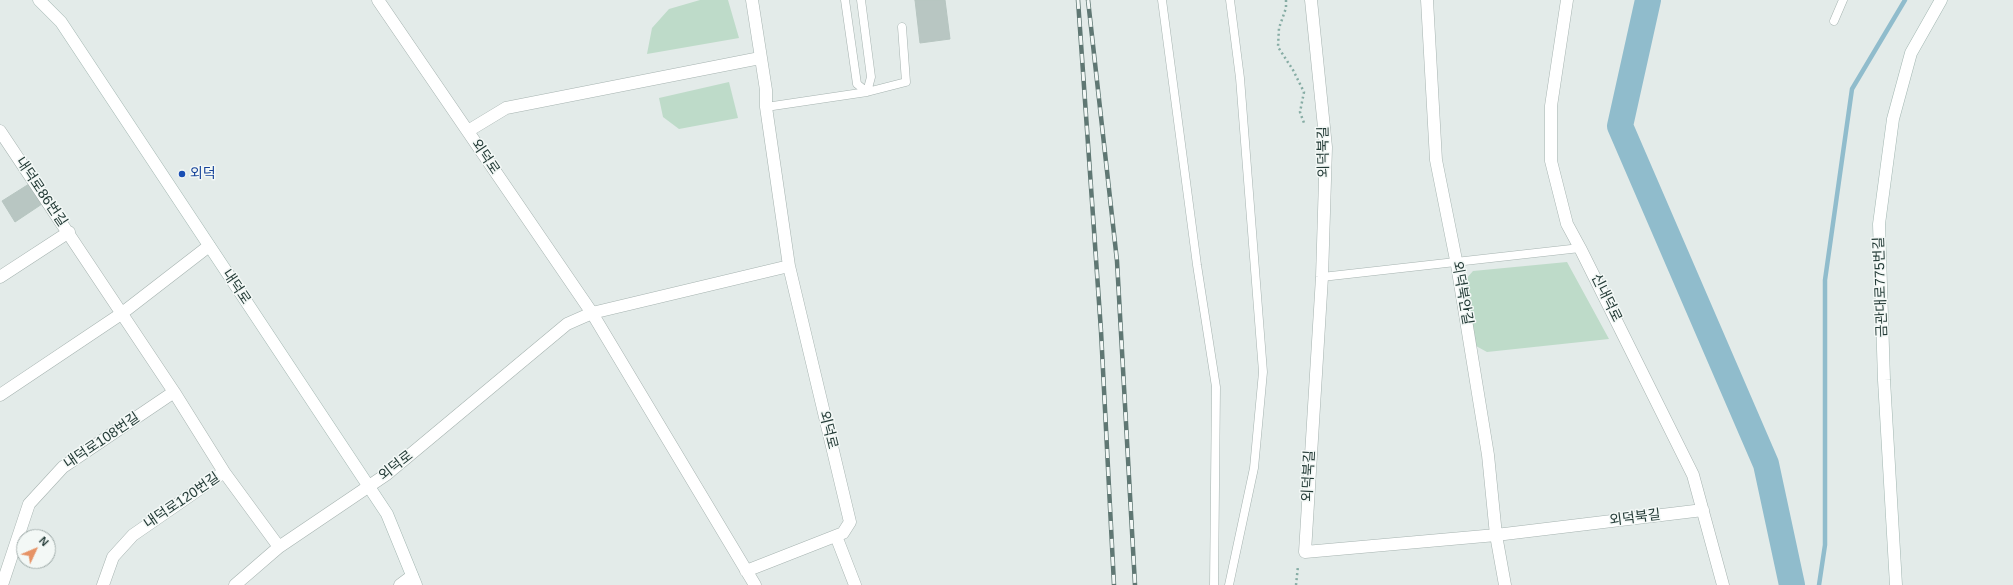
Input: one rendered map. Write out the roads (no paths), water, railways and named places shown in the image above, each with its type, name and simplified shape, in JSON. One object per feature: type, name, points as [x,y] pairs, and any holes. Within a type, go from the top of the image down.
[{"type":"street","name":"내덕로","points":[[39,0],[61,22],[387,514],[414,581]]},
{"type":"street","name":"외덕로","points":[[378,0],[592,313],[754,585]]},
{"type":"street","name":"외덕로","points":[[752,0],[766,90],[766,107],[789,266],[850,522],[843,533],[836,536]]},
{"type":"street","name":"외덕북길","points":[[1311,0],[1326,146],[1322,277],[1305,552],[1496,534],[1703,510]]},
{"type":"street","name":"외덕북안길","points":[[1428,0],[1436,160],[1456,262],[1488,455],[1496,534],[1505,585]]},
{"type":"street","name":"신내덕로","points":[[1567,0],[1551,106],[1551,161],[1567,224],[1693,475],[1723,585]]},
{"type":"street","name":"금관대로775번길","points":[[1896,585],[1884,380],[1879,224],[1895,112],[1911,53],[1941,0]]},
{"type":"street","points":[[468,131],[506,108],[760,58]]},
{"type":"street","name":"내덕로86번길","points":[[0,131],[69,232],[121,314]]},
{"type":"street","name":"내덕로86번길","points":[[0,277],[69,232]]},
{"type":"street","points":[[0,395],[121,314],[209,246]]},
{"type":"street","name":"외덕로","points":[[369,487],[387,474],[567,324],[592,313],[789,266]]},
{"type":"street","points":[[121,314],[174,392],[224,472]]},
{"type":"street","name":"내덕로108번길","points":[[2,585],[29,504],[63,467],[174,392]]},
{"type":"street","name":"내덕로120번길","points":[[103,585],[112,557],[133,535],[224,472],[279,547]]},
{"type":"street","points":[[235,585],[279,547],[369,487]]},
{"type":"street","points":[[746,571],[836,536],[855,585]]},
{"type":"street","points":[[400,585],[414,581]]},
{"type":"lane","points":[[845,0],[856,84],[867,92]]},
{"type":"lane","points":[[861,0],[871,77],[867,92]]},
{"type":"lane","points":[[1162,0],[1196,257],[1216,387],[1214,585]]},
{"type":"lane","points":[[1229,585],[1254,468],[1263,372],[1240,78],[1230,0]]},
{"type":"lane","points":[[1834,21],[1843,0]]},
{"type":"lane","points":[[766,107],[867,92],[906,82],[902,27]]},
{"type":"lane","points":[[1322,277],[1580,248]]},
{"type":"waterway","points":[[1648,0],[1620,126],[1766,464],[1792,585]]},
{"type":"waterway","points":[[1819,585],[1825,545],[1825,280],[1852,89],[1905,0]]},
{"type":"railway","points":[[1078,0],[1101,331],[1114,585]]},
{"type":"railway","points":[[1088,0],[1117,261],[1135,585]]},
{"type":"place","name":"외덕","points":[[182,174]]}]
